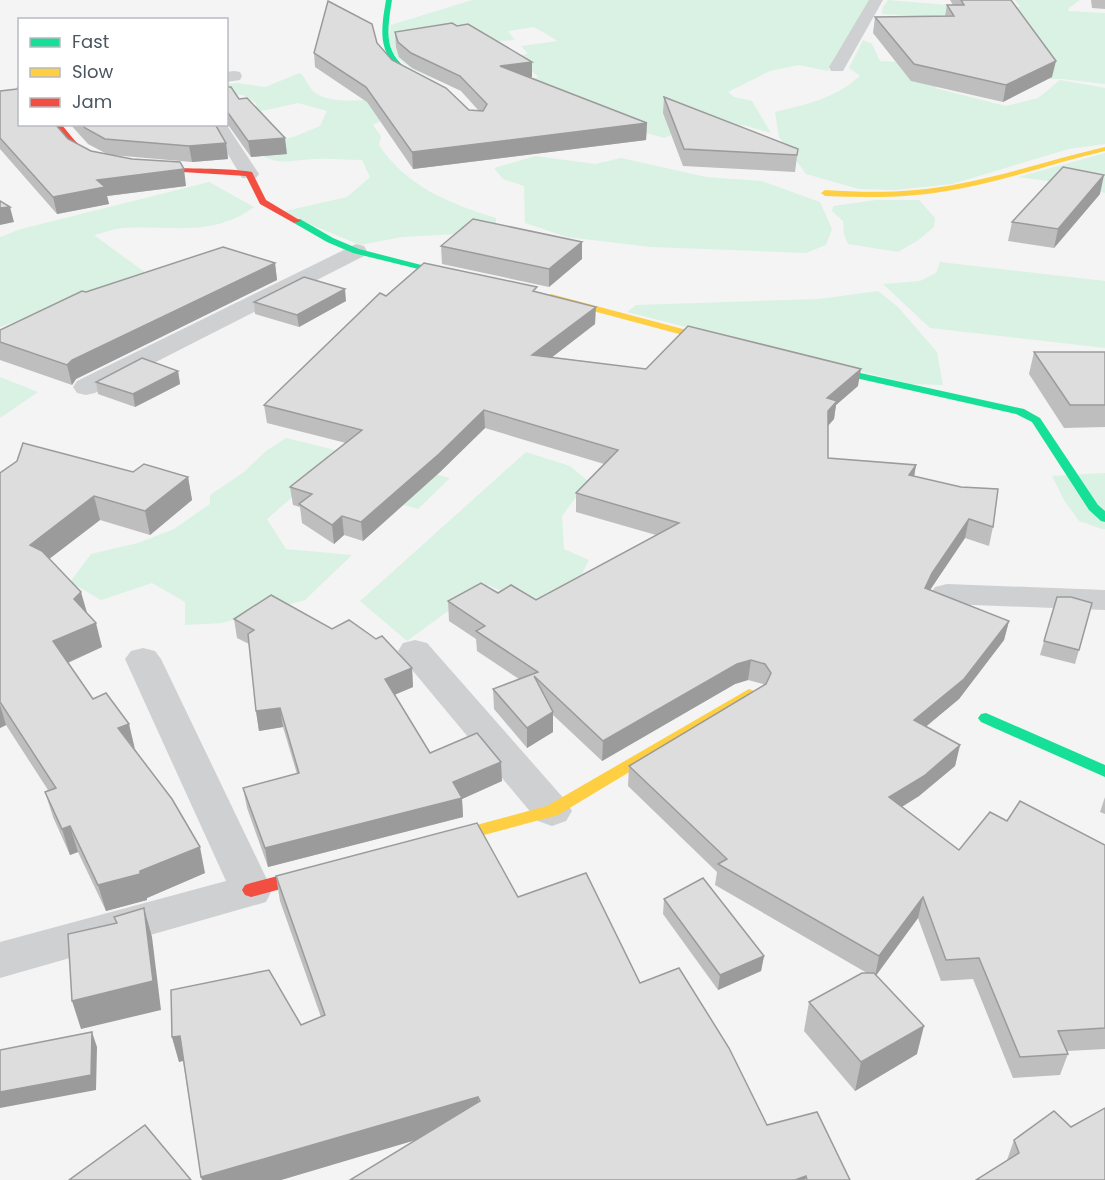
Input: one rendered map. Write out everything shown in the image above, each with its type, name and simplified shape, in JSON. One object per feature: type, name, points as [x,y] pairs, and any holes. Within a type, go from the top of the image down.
[{"type":"street","points":[[389,0],[384,28],[384,49],[397,66],[437,89]]},
{"type":"street","points":[[837,67],[876,0]]},
{"type":"street","points":[[58,126],[80,150],[102,162],[135,167],[249,174]]},
{"type":"street","points":[[218,126],[249,174],[263,201],[310,230],[356,251],[477,280]]},
{"type":"street","points":[[825,193],[884,195],[958,187],[1105,149]]},
{"type":"street","points":[[86,387],[356,251]]},
{"type":"street","points":[[539,294],[733,346]]},
{"type":"street","points":[[796,361],[912,389],[1020,411],[1036,420],[1093,507],[1105,518]]},
{"type":"street","points":[[947,594],[1105,600]]},
{"type":"street","points":[[415,651],[552,811]]},
{"type":"street","points":[[143,659],[251,890]]},
{"type":"street","points":[[425,844],[552,811],[749,694]]},
{"type":"street","points":[[986,718],[1105,771]]},
{"type":"street","points":[[0,960],[332,869]]},
{"type":"green space","points":[[472,0],[871,0],[828,71],[799,65],[770,71],[728,92],[734,97],[752,101],[771,133],[747,126],[701,123],[664,138],[489,86],[539,77],[512,56],[528,54],[521,46],[558,41],[534,27],[508,31],[515,40],[471,43],[443,82],[410,67],[395,55],[389,39],[391,25]]},
{"type":"green space","points":[[888,0],[984,8],[1020,7],[1015,0],[1080,0],[1068,11],[1105,13],[1105,84],[1048,79],[938,17],[882,14],[883,7]]},
{"type":"green space","points":[[863,40],[872,44],[880,61],[913,63],[970,72],[935,88],[1006,106],[1038,98],[1060,80],[1105,88],[1105,144],[1069,149],[952,184],[895,190],[859,189],[806,174],[779,137],[775,112],[830,95],[860,76],[849,68]]},
{"type":"green space","points":[[300,73],[312,90],[321,96],[343,100],[374,100],[384,119],[373,125],[381,136],[379,145],[402,172],[430,192],[446,200],[496,218],[496,232],[402,237],[360,245],[281,212],[347,197],[370,177],[362,160],[308,159],[284,162],[269,159],[251,149],[296,136],[320,126],[327,111],[298,103],[257,112],[256,103],[243,95],[228,94],[228,84],[265,87]]},
{"type":"green space","points":[[1105,153],[1105,193],[1070,184],[1018,177]]},
{"type":"green space","points":[[535,156],[595,164],[621,158],[706,177],[762,181],[820,202],[832,229],[826,245],[806,253],[651,247],[567,237],[525,223],[524,186],[503,179],[494,168]]},
{"type":"green space","points":[[209,182],[254,207],[238,217],[206,226],[122,228],[94,235],[150,276],[0,327],[0,237],[21,229]]},
{"type":"green space","points":[[876,200],[919,200],[935,218],[934,227],[917,241],[898,252],[848,244],[844,235],[843,221],[832,211],[833,206]]},
{"type":"green space","points":[[940,262],[1105,281],[1105,348],[930,328],[883,284],[920,281],[936,273]]},
{"type":"green space","points":[[878,291],[898,307],[937,352],[943,385],[911,384],[627,312],[636,305],[819,299]]},
{"type":"green space","points":[[0,377],[38,392],[0,418]]},
{"type":"green space","points":[[286,438],[450,478],[418,509],[338,486],[303,488],[267,519],[286,549],[352,555],[305,600],[222,623],[185,625],[185,602],[152,583],[101,600],[70,582],[91,554],[138,543],[174,529],[210,504],[210,495],[244,472],[266,451]]},
{"type":"green space","points":[[526,452],[570,466],[588,481],[562,516],[564,549],[589,560],[580,578],[539,609],[488,585],[474,592],[407,641],[360,601]]},
{"type":"green space","points":[[1105,473],[1105,529],[1102,529],[1079,521],[1064,500],[1052,476]]},
{"type":"building","points":[[961,0],[1011,0],[1056,61],[1006,85],[914,64],[875,17],[954,16],[947,5],[964,5]]},
{"type":"building","points":[[328,1],[372,24],[377,43],[392,60],[446,88],[469,110],[483,111],[487,104],[460,76],[411,53],[398,42],[395,32],[452,23],[457,26],[468,24],[532,62],[500,66],[647,123],[412,152],[366,87],[314,53]]},
{"type":"building","points":[[228,87],[231,87],[239,99],[247,98],[285,138],[248,141],[228,113]]},
{"type":"building","points":[[18,88],[18,126],[57,126],[68,139],[91,151],[132,159],[180,162],[184,169],[97,180],[105,187],[53,197],[0,138],[0,91]]},
{"type":"building","points":[[664,97],[798,149],[797,155],[684,149]]},
{"type":"building","points":[[84,126],[216,126],[226,143],[189,146],[105,139]]},
{"type":"building","points":[[1063,167],[1104,175],[1058,229],[1012,222]]},
{"type":"building","points":[[0,201],[10,207],[0,208]]},
{"type":"building","points":[[473,219],[582,242],[549,269],[441,246]]},
{"type":"building","points":[[223,247],[275,263],[72,360],[67,365],[0,342],[0,330],[82,291],[86,292]]},
{"type":"building","points":[[424,263],[537,287],[533,291],[596,307],[532,355],[646,369],[688,326],[861,369],[827,398],[837,401],[828,411],[828,458],[916,465],[909,475],[961,487],[998,489],[993,527],[969,519],[932,573],[925,588],[1009,621],[964,679],[914,720],[960,745],[924,776],[889,797],[959,850],[990,812],[1007,821],[1020,801],[1105,845],[1105,1028],[1058,1031],[1068,1054],[1020,1057],[979,958],[946,960],[923,897],[879,956],[718,864],[727,859],[629,766],[766,684],[771,673],[765,664],[751,660],[737,664],[603,741],[534,676],[553,712],[527,728],[493,689],[538,672],[476,631],[485,626],[448,601],[481,583],[498,593],[511,585],[536,600],[679,523],[576,493],[618,450],[484,410],[439,454],[361,522],[342,516],[332,525],[299,504],[312,494],[290,487],[362,430],[264,405],[380,293],[386,296]]},
{"type":"building","points":[[304,277],[345,289],[297,315],[254,302]]},
{"type":"building","points":[[1034,352],[1105,352],[1105,405],[1070,405]]},
{"type":"building","points":[[142,358],[178,371],[133,394],[96,382]]},
{"type":"building","points":[[23,443],[133,472],[144,464],[188,477],[145,511],[94,496],[30,545],[42,551],[81,592],[74,599],[96,623],[53,641],[93,699],[106,693],[129,724],[118,728],[172,799],[200,847],[140,871],[140,874],[98,885],[70,826],[62,829],[45,792],[56,788],[0,702],[0,473],[17,461]]},
{"type":"building","points":[[271,595],[332,629],[349,620],[376,639],[382,636],[412,668],[385,679],[430,753],[477,733],[501,762],[453,782],[462,798],[265,848],[243,788],[299,773],[280,708],[256,711],[248,634],[254,630],[234,619]]},
{"type":"building","points":[[1057,597],[1071,597],[1092,603],[1079,650],[1044,641]]},
{"type":"building","points":[[477,823],[518,897],[586,873],[640,983],[679,968],[729,1048],[767,1125],[817,1112],[850,1180],[807,1180],[806,1176],[795,1180],[350,1180],[480,1101],[478,1097],[201,1177],[180,1036],[172,1037],[171,990],[269,970],[301,1025],[325,1015],[276,876]]},
{"type":"building","points":[[703,878],[764,956],[720,975],[664,899]]},
{"type":"building","points":[[144,908],[153,981],[72,1001],[68,934],[117,923],[114,917]]},
{"type":"building","points":[[862,973],[874,973],[924,1026],[861,1062],[809,1002]]},
{"type":"building","points":[[92,1032],[91,1075],[0,1092],[0,1050]]},
{"type":"building","points":[[1105,1108],[1105,1180],[976,1180],[1019,1153],[1014,1140],[1054,1111],[1071,1127]]},
{"type":"building","points":[[145,1125],[191,1180],[69,1180]]},
{"type":"traffic: fast","points":[[389,0],[385,28],[386,48],[397,65],[421,81]]},
{"type":"traffic: fast","points":[[297,221],[330,240],[356,251],[463,277]]},
{"type":"traffic: fast","points":[[815,366],[1020,411],[1036,420],[1093,507],[1105,518]]},
{"type":"traffic: fast","points":[[986,718],[1105,771]]},
{"type":"traffic: slow","points":[[825,193],[882,195],[938,190],[992,179],[1105,149]]},
{"type":"traffic: slow","points":[[551,297],[724,343]]},
{"type":"traffic: slow","points":[[439,841],[552,811],[749,694]]},
{"type":"traffic: jam","points":[[58,126],[80,150],[102,162],[135,167],[249,174],[263,202],[297,221]]},
{"type":"traffic: jam","points":[[251,890],[319,872]]}]
